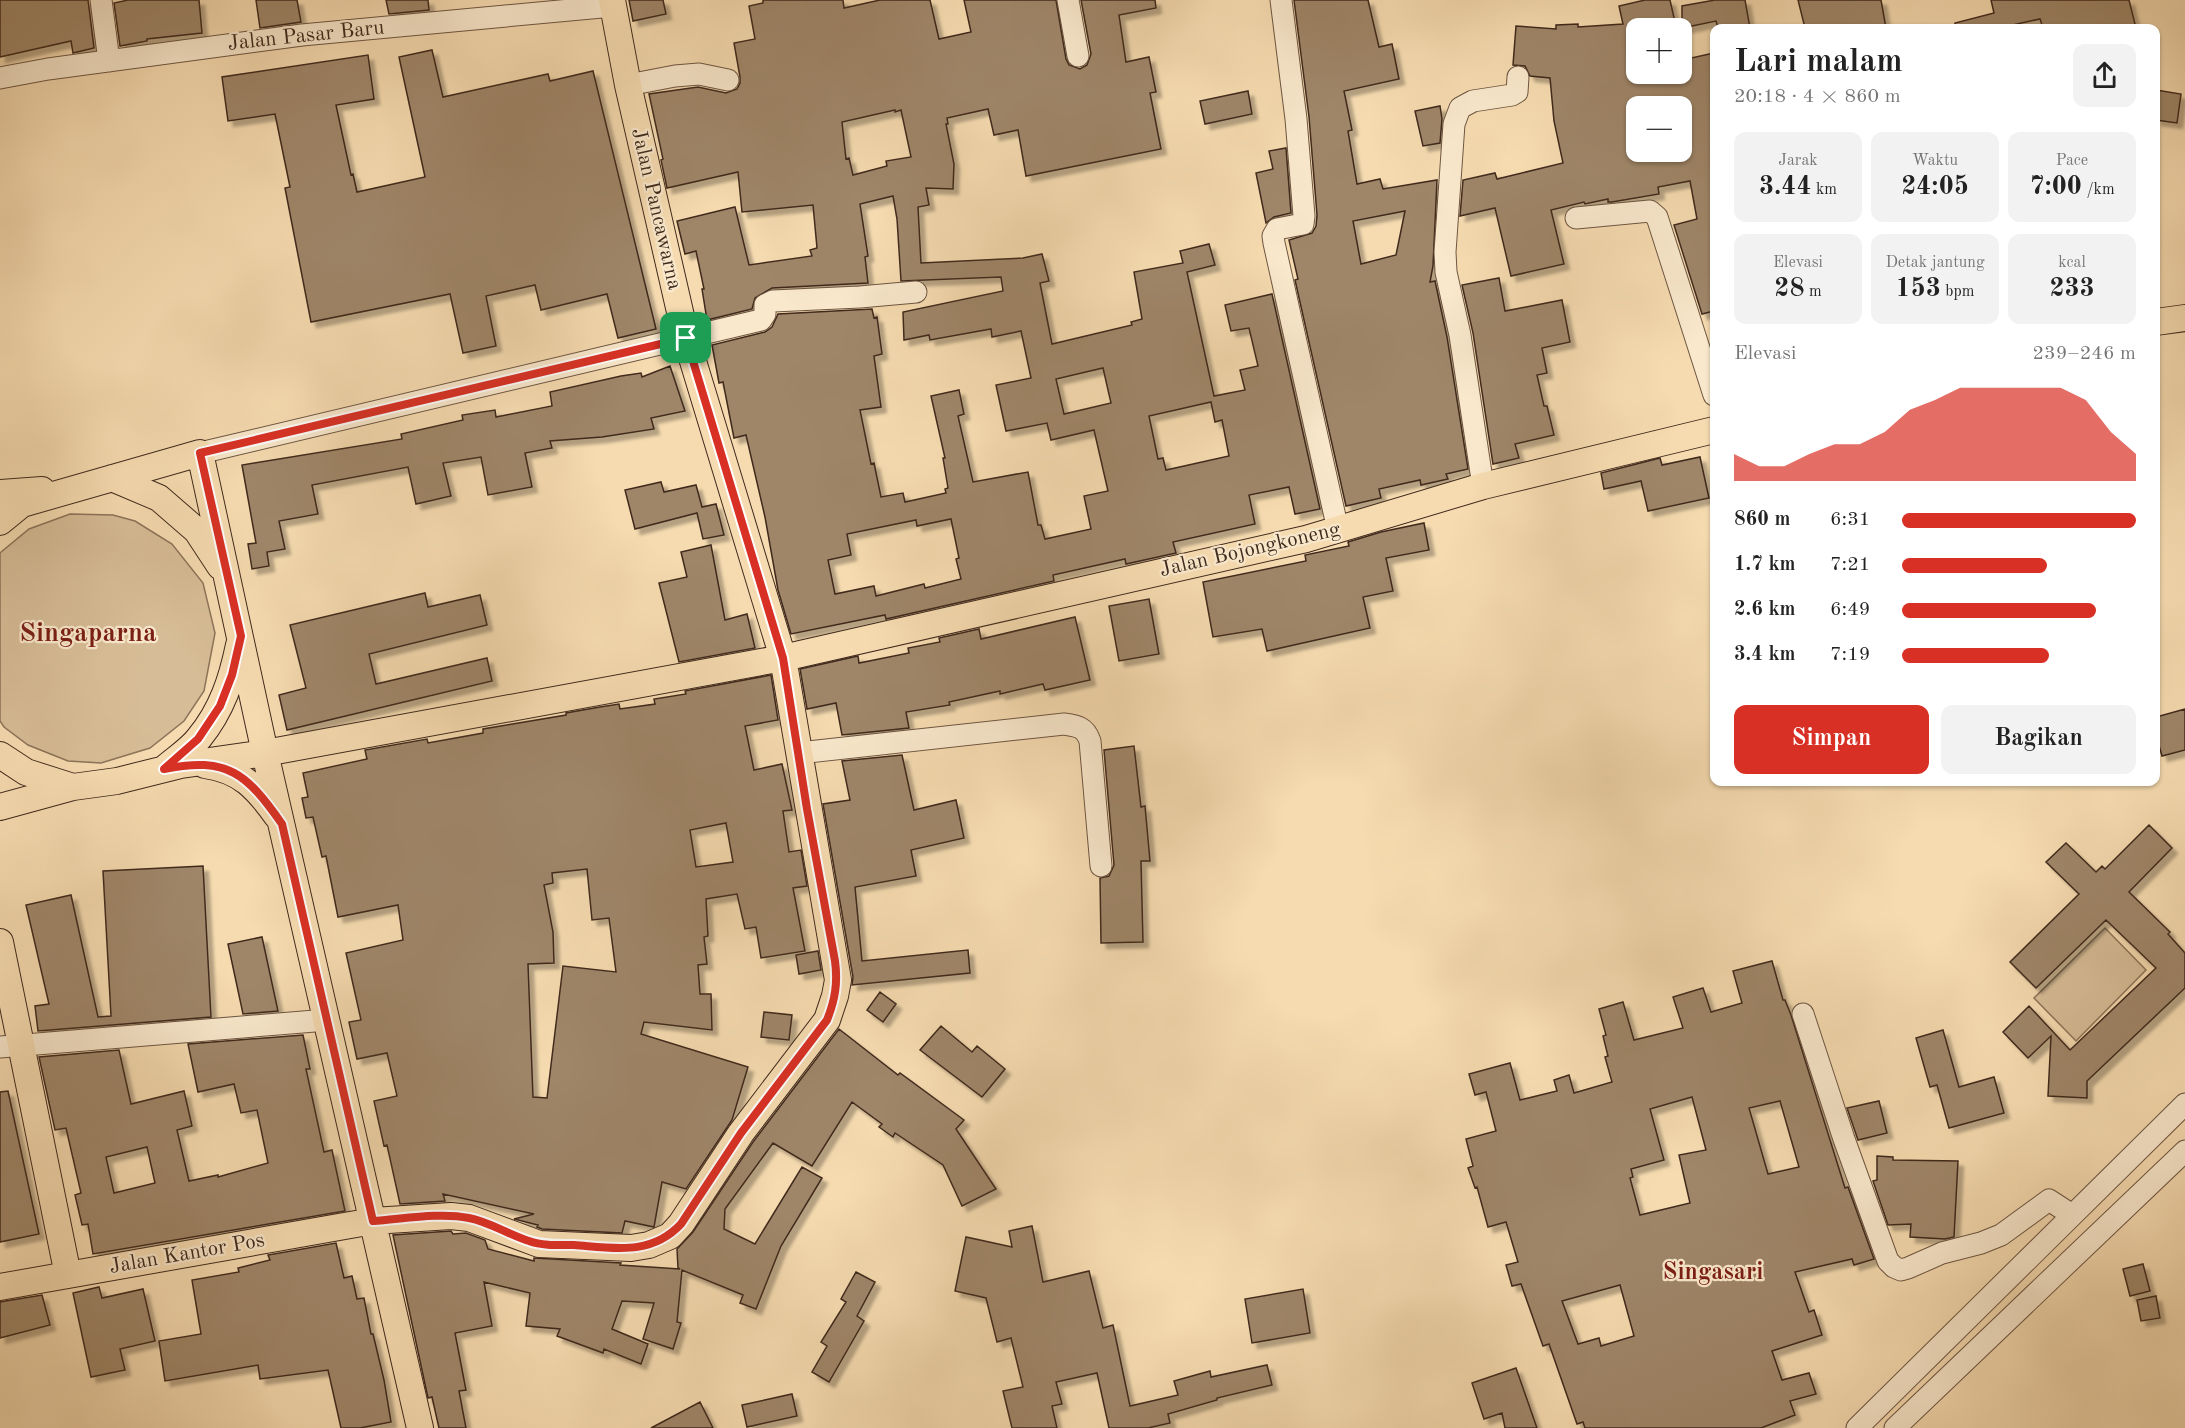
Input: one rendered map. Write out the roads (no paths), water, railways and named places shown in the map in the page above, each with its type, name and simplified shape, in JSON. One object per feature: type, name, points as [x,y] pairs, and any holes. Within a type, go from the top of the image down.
[{"type":"main road","name":"Jalan Pancawarna","points":[[613,3],[628,85],[686,338],[783,658],[799,753]]},
{"type":"main road","points":[[2160,321],[2185,318]]},
{"type":"main road","name":"Jalan Bojongkoneng","points":[[0,807],[74,787],[117,781],[164,769],[265,753],[783,658],[1338,530],[1483,486],[1710,431]]},
{"type":"main road","points":[[0,522],[22,504],[200,453],[265,753],[420,1428]]},
{"type":"main road","points":[[112,478],[159,498],[171,508],[196,531],[229,579]]},
{"type":"main road","points":[[0,493],[75,488]]},
{"type":"main road","points":[[164,769],[198,739],[220,706],[232,675],[241,636]]},
{"type":"main road","name":"Jalan Kantor Pos","points":[[0,1287],[373,1221],[451,1216],[470,1218],[539,1244],[631,1248],[650,1245],[670,1236],[681,1224],[741,1133],[827,1020],[835,996],[838,980],[799,753]]},
{"type":"main road","points":[[0,755],[26,772],[74,787]]},
{"type":"main road","points":[[196,763],[218,766],[241,776],[259,791],[282,824]]},
{"type":"main road","points":[[0,942],[10,1045],[68,1275]]},
{"type":"street","points":[[101,0],[109,61]]},
{"type":"street","points":[[1068,0],[1077,56]]},
{"type":"street","points":[[1281,0],[1293,95],[1304,216],[1303,224],[1277,229],[1274,243],[1338,530]]},
{"type":"street","name":"Jalan Pasar Baru","points":[[0,78],[48,69],[302,35],[613,3]]},
{"type":"street","points":[[628,85],[699,74],[728,80]]},
{"type":"street","points":[[1483,486],[1460,335],[1446,273],[1446,228],[1454,124],[1460,108],[1473,101],[1512,95],[1516,92],[1518,77]]},
{"type":"street","points":[[1576,218],[1650,211],[1657,217],[1710,383]]},
{"type":"street","points":[[200,453],[761,320],[765,315],[765,305],[773,301],[916,292]]},
{"type":"street","points":[[799,753],[1064,724],[1078,726],[1086,731],[1090,741],[1101,866]]},
{"type":"street","points":[[1803,1014],[1848,1150],[1888,1261],[1894,1267],[1901,1270],[1908,1268],[1942,1252],[1981,1243],[2001,1235],[2049,1200],[2072,1215]]},
{"type":"street","points":[[10,1045],[327,1020]]},
{"type":"street","points":[[1857,1428],[2185,1104]]},
{"type":"street","points":[[2145,1144],[2167,1169]]},
{"type":"street","points":[[1892,1394],[1902,1421],[2185,1151]]},
{"type":"district","name":"Singaparna","points":[[88,633]]},
{"type":"district","name":"Singasari","points":[[1713,1273]]}]
